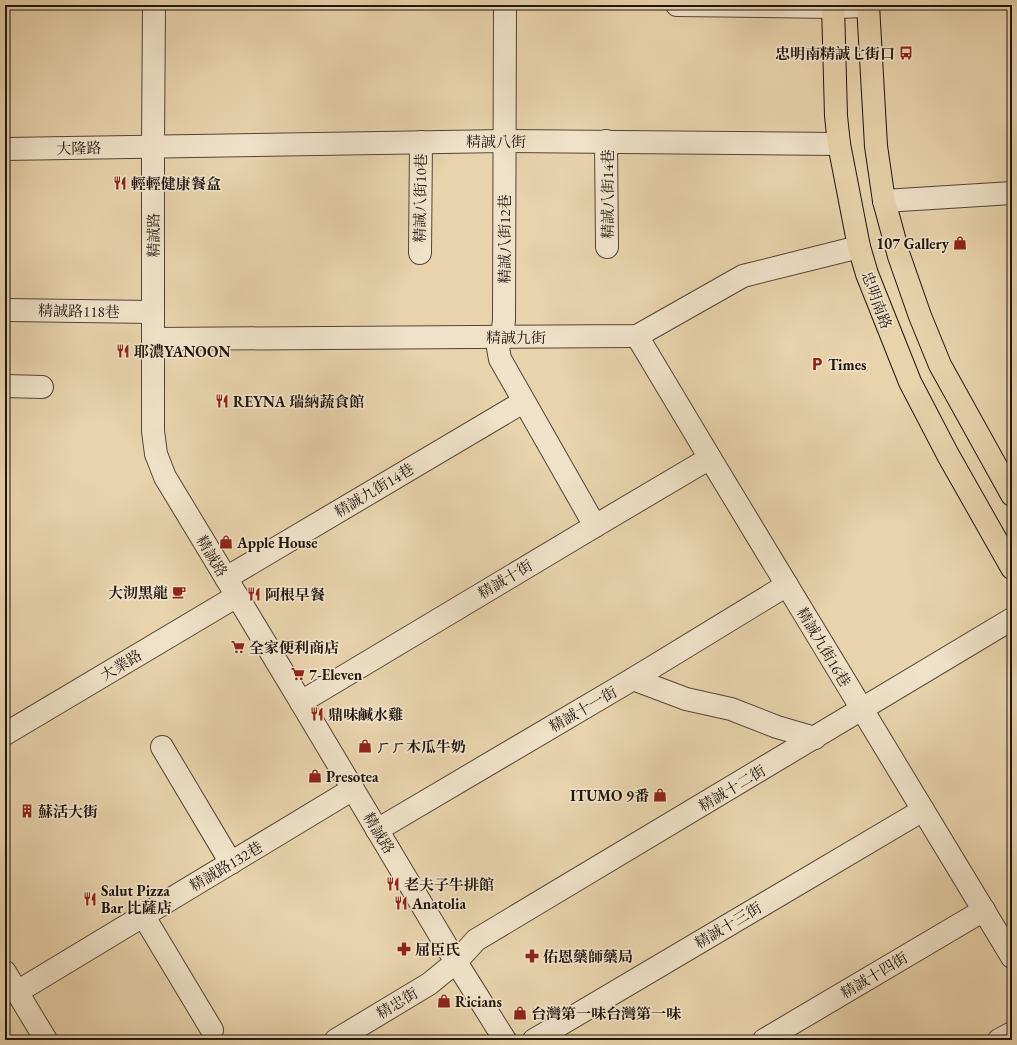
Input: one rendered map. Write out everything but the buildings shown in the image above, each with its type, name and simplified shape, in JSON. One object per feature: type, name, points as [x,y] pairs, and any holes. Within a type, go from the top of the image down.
[{"type":"main road","points":[[868,5],[876,146],[884,202],[899,256],[920,316],[940,365],[1012,496]]},
{"type":"main road","name":"忠明南路","points":[[834,6],[836,116],[839,144],[859,246],[867,274],[910,382],[948,455],[1010,558]]},
{"type":"street","name":"精誠路","points":[[154,5],[152,146],[154,339],[153,431],[156,454],[165,477],[456,962],[505,1040]]},
{"type":"street","name":"精誠八街12巷","points":[[502,337],[504,320],[504,5]]},
{"type":"street","points":[[677,5],[868,5]]},
{"type":"street","name":"精誠八街","points":[[152,146],[504,141],[839,144]]},
{"type":"street","name":"精誠八街10巷","points":[[420,253],[421,142]]},
{"type":"street","name":"精誠八街14巷","points":[[606,142],[607,247]]},
{"type":"street","name":"大隆路","points":[[5,149],[152,146]]},
{"type":"street","points":[[884,202],[1012,194]]},
{"type":"street","name":"精誠九街","points":[[154,339],[637,336],[743,276],[859,246]]},
{"type":"street","name":"精誠路118巷","points":[[5,310],[153,312]]},
{"type":"street","name":"精誠九街16巷","points":[[637,336],[1012,957]]},
{"type":"street","points":[[502,337],[498,348],[500,359],[523,402],[595,526]]},
{"type":"street","points":[[5,386],[42,387]]},
{"type":"street","name":"精誠九街14巷","points":[[226,578],[523,402]]},
{"type":"street","name":"精誠十街","points":[[301,702],[710,458]]},
{"type":"street","name":"精誠十一街","points":[[377,830],[633,679],[787,585]]},
{"type":"street","name":"大業路","points":[[5,734],[237,596]]},
{"type":"street","name":"精誠十二街","points":[[456,962],[476,940],[1012,619]]},
{"type":"street","points":[[633,679],[686,699],[731,709],[815,738]]},
{"type":"street","points":[[162,747],[231,863]]},
{"type":"street","name":"精誠路132巷","points":[[17,992],[353,789]]},
{"type":"street","name":"精誠十三街","points":[[534,1040],[923,810]]},
{"type":"street","name":"精誠十四街","points":[[764,1040],[984,910]]},
{"type":"street","points":[[144,915],[212,1030]]},
{"type":"street","name":"精忠街","points":[[336,1040],[429,984],[456,962]]},
{"type":"street","points":[[5,972],[46,1040]]},
{"type":"street","points":[[999,1040],[1012,1032]]},
{"type":"place","name":"忠明南精誠七街口","points":[[906,53]]},
{"type":"place","name":"輕輕健康餐盒","points":[[120,183]]},
{"type":"place","name":"107 Gallery","points":[[960,243]]},
{"type":"place","name":"耶濃YANOON","points":[[123,351]]},
{"type":"place","name":"Times","points":[[817,364]]},
{"type":"place","name":"REYNA 瑞納蔬食館","points":[[222,401]]},
{"type":"place","name":"Apple House","points":[[226,542]]},
{"type":"place","name":"大沏黑龍","points":[[179,592]]},
{"type":"place","name":"阿根早餐","points":[[254,594]]},
{"type":"place","name":"全家便利商店","points":[[238,647]]},
{"type":"place","name":"7-Eleven","points":[[298,674]]},
{"type":"place","name":"鼎味鹹水雞","points":[[317,714]]},
{"type":"place","name":"ㄏㄏ木瓜牛奶","points":[[365,746]]},
{"type":"place","name":"Presotea","points":[[315,776]]},
{"type":"place","name":"ITUMO 9番","points":[[660,795]]},
{"type":"place","name":"蘇活大街","points":[[27,811]]},
{"type":"place","name":"老夫子牛排館","points":[[393,884]]},
{"type":"place","name":"Salut Pizza Bar 比薩店","points":[[90,899]]},
{"type":"place","name":"Anatolia","points":[[401,903]]},
{"type":"place","name":"屈臣氏","points":[[404,949]]},
{"type":"place","name":"佑恩藥師藥局","points":[[532,956]]},
{"type":"place","name":"Ricians","points":[[444,1001]]},
{"type":"place","name":"台灣第一味台灣第一味","points":[[520,1013]]}]
